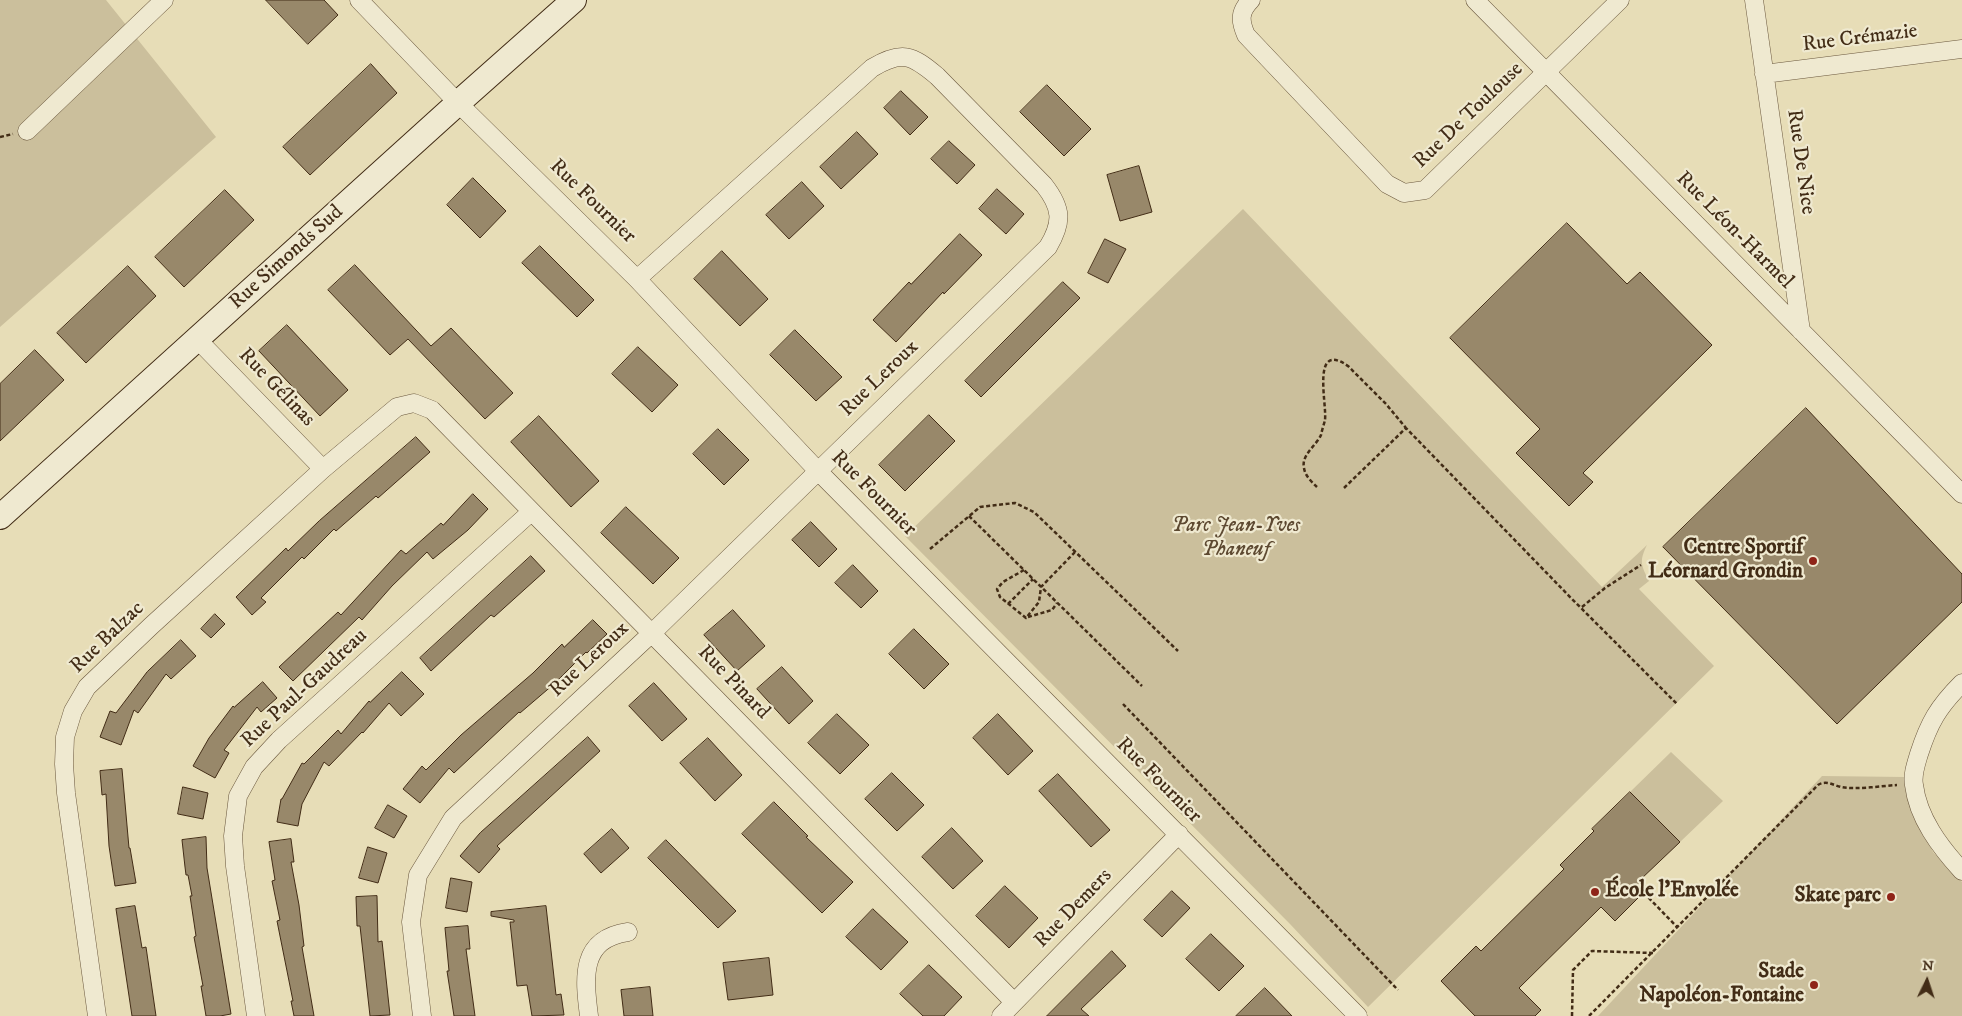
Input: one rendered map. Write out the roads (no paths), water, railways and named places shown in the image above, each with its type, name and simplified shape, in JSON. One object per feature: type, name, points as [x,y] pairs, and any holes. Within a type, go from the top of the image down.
[{"type":"street","points":[[26,131],[164,0]]},
{"type":"street","name":"Rue Fournier","points":[[359,0],[458,102],[638,279],[818,471],[1358,1016]]},
{"type":"street","name":"Rue Simonds Sud","points":[[0,518],[458,102],[574,0]]},
{"type":"street","name":"Rue De Toulouse","points":[[1251,0],[1244,7],[1240,20],[1246,35],[1387,184],[1404,193],[1425,190],[1620,0]]},
{"type":"street","name":"Rue Léon-Harmel","points":[[1475,0],[1962,494]]},
{"type":"street","name":"Rue De Nice","points":[[1754,0],[1801,331]]},
{"type":"street","name":"Rue Crémazie","points":[[1764,74],[1962,48]]},
{"type":"street","name":"Rue Leroux","points":[[422,1016],[411,922],[418,875],[453,818],[652,633],[1048,247],[1056,233],[1059,218],[1056,200],[937,76],[919,61],[905,57],[887,59],[872,68],[638,279]]},
{"type":"street","name":"Rue Gélinas","points":[[197,340],[323,469]]},
{"type":"street","name":"Rue Balzac","points":[[97,1016],[66,793],[65,737],[73,711],[87,688],[151,626],[323,469],[397,407],[414,403]]},
{"type":"street","name":"Rue Pinard","points":[[414,403],[432,410],[530,512],[652,633],[1014,1002]]},
{"type":"street","name":"Rue Paul-Gaudreau","points":[[256,1016],[235,866],[234,836],[238,796],[254,767],[279,740],[530,512]]},
{"type":"street","points":[[1962,683],[1946,699],[1927,728],[1915,766],[1914,784],[1923,817],[1936,839],[1962,871]]},
{"type":"street","name":"Rue Demers","points":[[1001,1016],[1179,834]]},
{"type":"street","points":[[589,1016],[586,983],[587,966],[592,953],[600,942],[618,933],[628,932]]},
{"type":"place","name":"Centre Sportif Léornard Grondin","points":[[1813,561]]},
{"type":"place","name":"École l'Envolée","points":[[1595,892]]},
{"type":"place","name":"Skate parc","points":[[1891,897]]},
{"type":"place","name":"Stade Napoléon-Fontaine","points":[[1814,985]]},
{"type":"park label","name":"Parc Jean-Yves Phaneuf","points":[[1236,539]]}]
